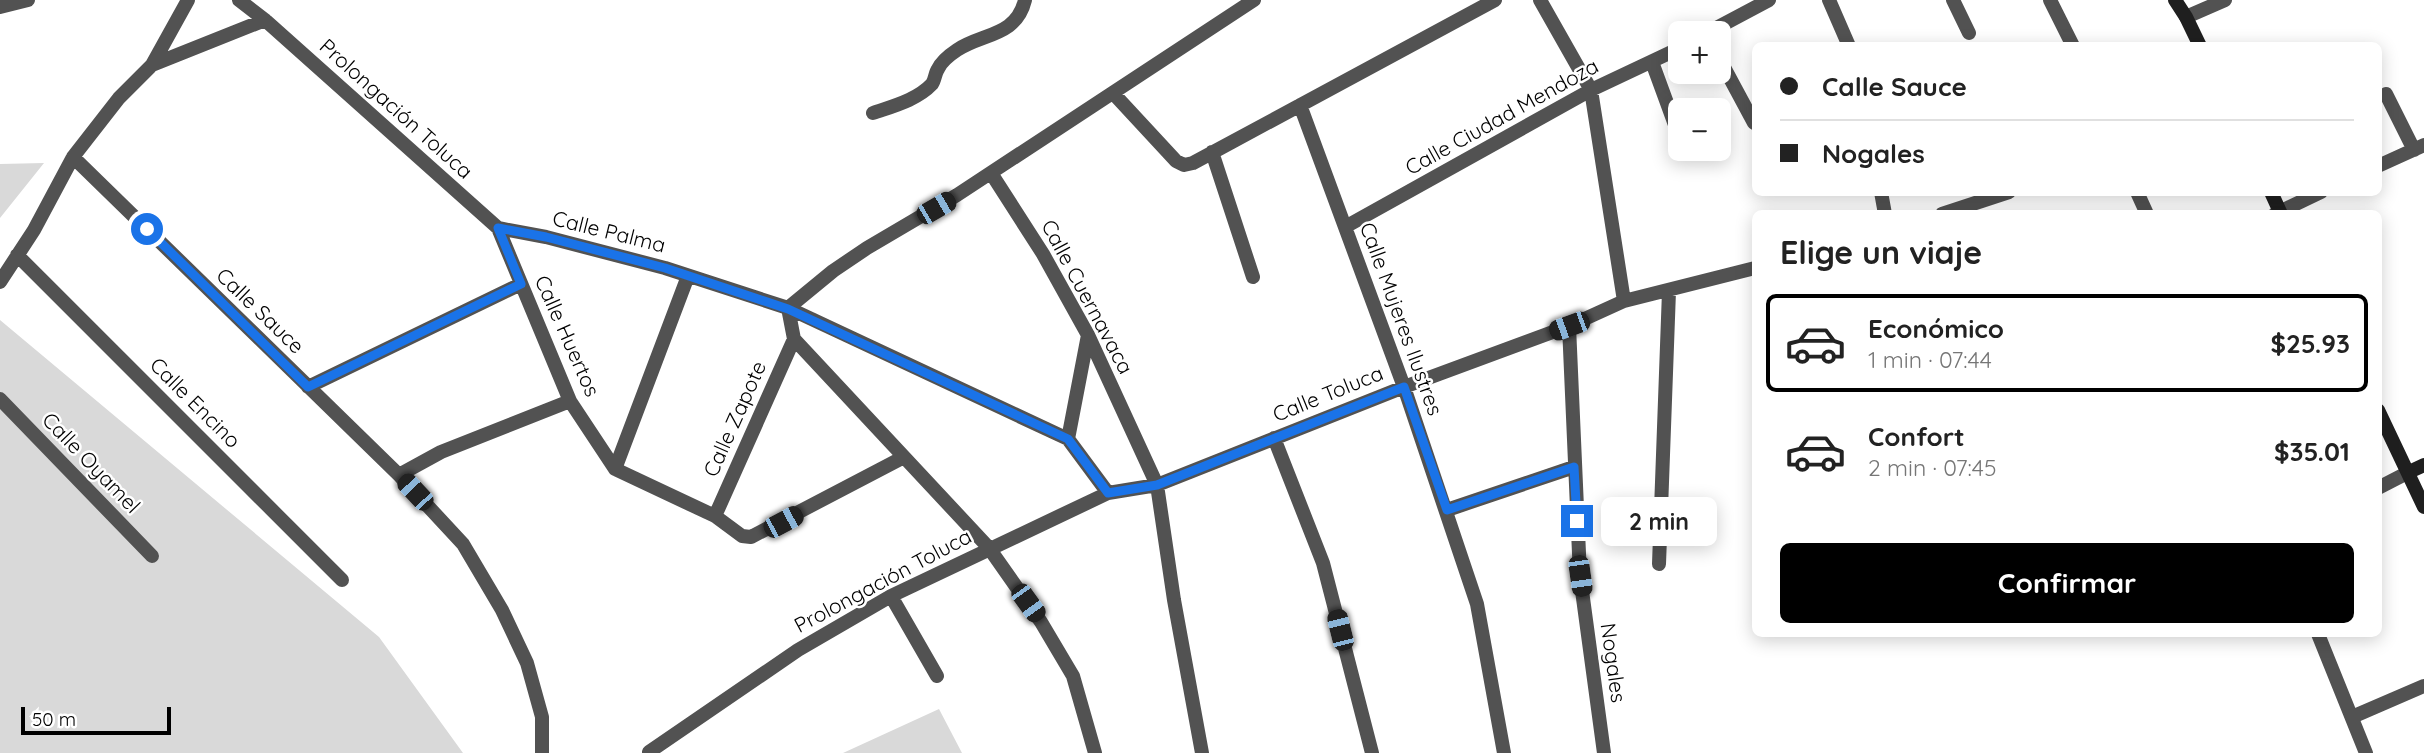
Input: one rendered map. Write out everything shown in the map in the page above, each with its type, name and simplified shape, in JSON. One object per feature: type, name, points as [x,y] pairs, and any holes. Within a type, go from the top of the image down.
[{"type":"main road","points":[[2175,0],[2198,42]]},
{"type":"main road","points":[[2382,418],[2424,507]]},
{"type":"main road","points":[[2409,472],[2424,465]]},
{"type":"street","points":[[0,7],[28,0]]},
{"type":"street","points":[[0,282],[34,230],[73,157],[119,98],[152,65],[188,0]]},
{"type":"street","name":"Prolongación Toluca","points":[[239,0],[265,20],[498,228]]},
{"type":"street","points":[[873,113],[903,103],[933,83],[938,66],[959,48],[991,37],[1015,20],[1022,12],[1025,0]]},
{"type":"street","points":[[788,309],[867,248],[991,173],[1255,0]]},
{"type":"street","points":[[1113,93],[1176,161],[1184,165],[1495,0]]},
{"type":"street","points":[[1540,0],[1591,90],[1624,301]]},
{"type":"street","points":[[1730,21],[1769,0]]},
{"type":"street","points":[[1829,0],[1847,42]]},
{"type":"street","points":[[1953,0],[1969,33]]},
{"type":"street","points":[[2050,0],[2071,42]]},
{"type":"street","points":[[2186,17],[2225,0]]},
{"type":"street","points":[[152,65],[265,20]]},
{"type":"street","name":"Calle Ciudad Mendoza","points":[[1345,227],[1591,90],[1668,53]]},
{"type":"street","points":[[1652,62],[1668,106]]},
{"type":"street","points":[[1731,80],[1752,119]]},
{"type":"street","points":[[2382,164],[2419,148],[2386,94]]},
{"type":"street","name":"Calle Mujeres Ilustres","points":[[1300,105],[1404,387],[1477,604],[1504,753]]},
{"type":"street","points":[[1212,152],[1253,277]]},
{"type":"street","name":"Calle Sauce","points":[[73,157],[399,475],[463,544],[502,610],[527,663],[542,717],[542,753]]},
{"type":"street","name":"Calle Cuernavaca","points":[[991,173],[1043,254],[1088,335],[1157,485],[1174,600],[1202,753]]},
{"type":"street","points":[[2284,210],[2313,196]]},
{"type":"street","points":[[1950,210],[1976,197]]},
{"type":"street","name":"Calle Palma","points":[[498,228],[665,268],[788,309]]},
{"type":"street","name":"Calle Huertos","points":[[498,228],[570,401],[615,469]]},
{"type":"street","name":"Calle Encino","points":[[17,256],[342,580]]},
{"type":"street","name":"Calle Toluca","points":[[1157,485],[1404,387],[1569,326],[1624,301],[1752,269]]},
{"type":"street","points":[[688,276],[615,469],[715,516],[742,536],[751,537],[904,457]]},
{"type":"street","points":[[308,387],[521,284]]},
{"type":"street","points":[[1659,564],[1669,291]]},
{"type":"street","points":[[788,309],[794,339],[989,548],[1041,622],[1073,676],[1095,753]]},
{"type":"street","points":[[788,309],[1068,439],[1108,493]]},
{"type":"street","name":"Nogales","points":[[1569,326],[1580,576],[1604,753]]},
{"type":"street","points":[[1068,439],[1088,335]]},
{"type":"street","name":"Calle Zapote","points":[[715,516],[794,339]]},
{"type":"street","name":"Calle Oyamel","points":[[0,399],[152,556]]},
{"type":"street","points":[[399,475],[441,452],[570,401]]},
{"type":"street","points":[[1275,438],[1323,563],[1372,753]]},
{"type":"street","points":[[1447,510],[1574,467]]},
{"type":"street","points":[[2382,486],[2409,472]]},
{"type":"street","name":"Prolongación Toluca","points":[[649,752],[798,650],[891,596],[1108,493],[1157,485]]},
{"type":"street","points":[[891,596],[937,676]]},
{"type":"street","points":[[2319,637],[2366,753]]},
{"type":"street","points":[[2352,717],[2424,686]]},
{"type":"shaded area","points":[[44,163],[0,218],[0,164]]},
{"type":"shaded area","points":[[0,320],[379,637],[463,753],[0,753]]},
{"type":"shaded area","points":[[939,709],[962,753],[843,753]]},
{"type":"route","points":[[147,229],[308,387],[521,284],[498,228],[546,237],[665,268],[788,309],[1068,439],[1108,493],[1157,485],[1404,387],[1447,510],[1574,467],[1577,521]]}]
